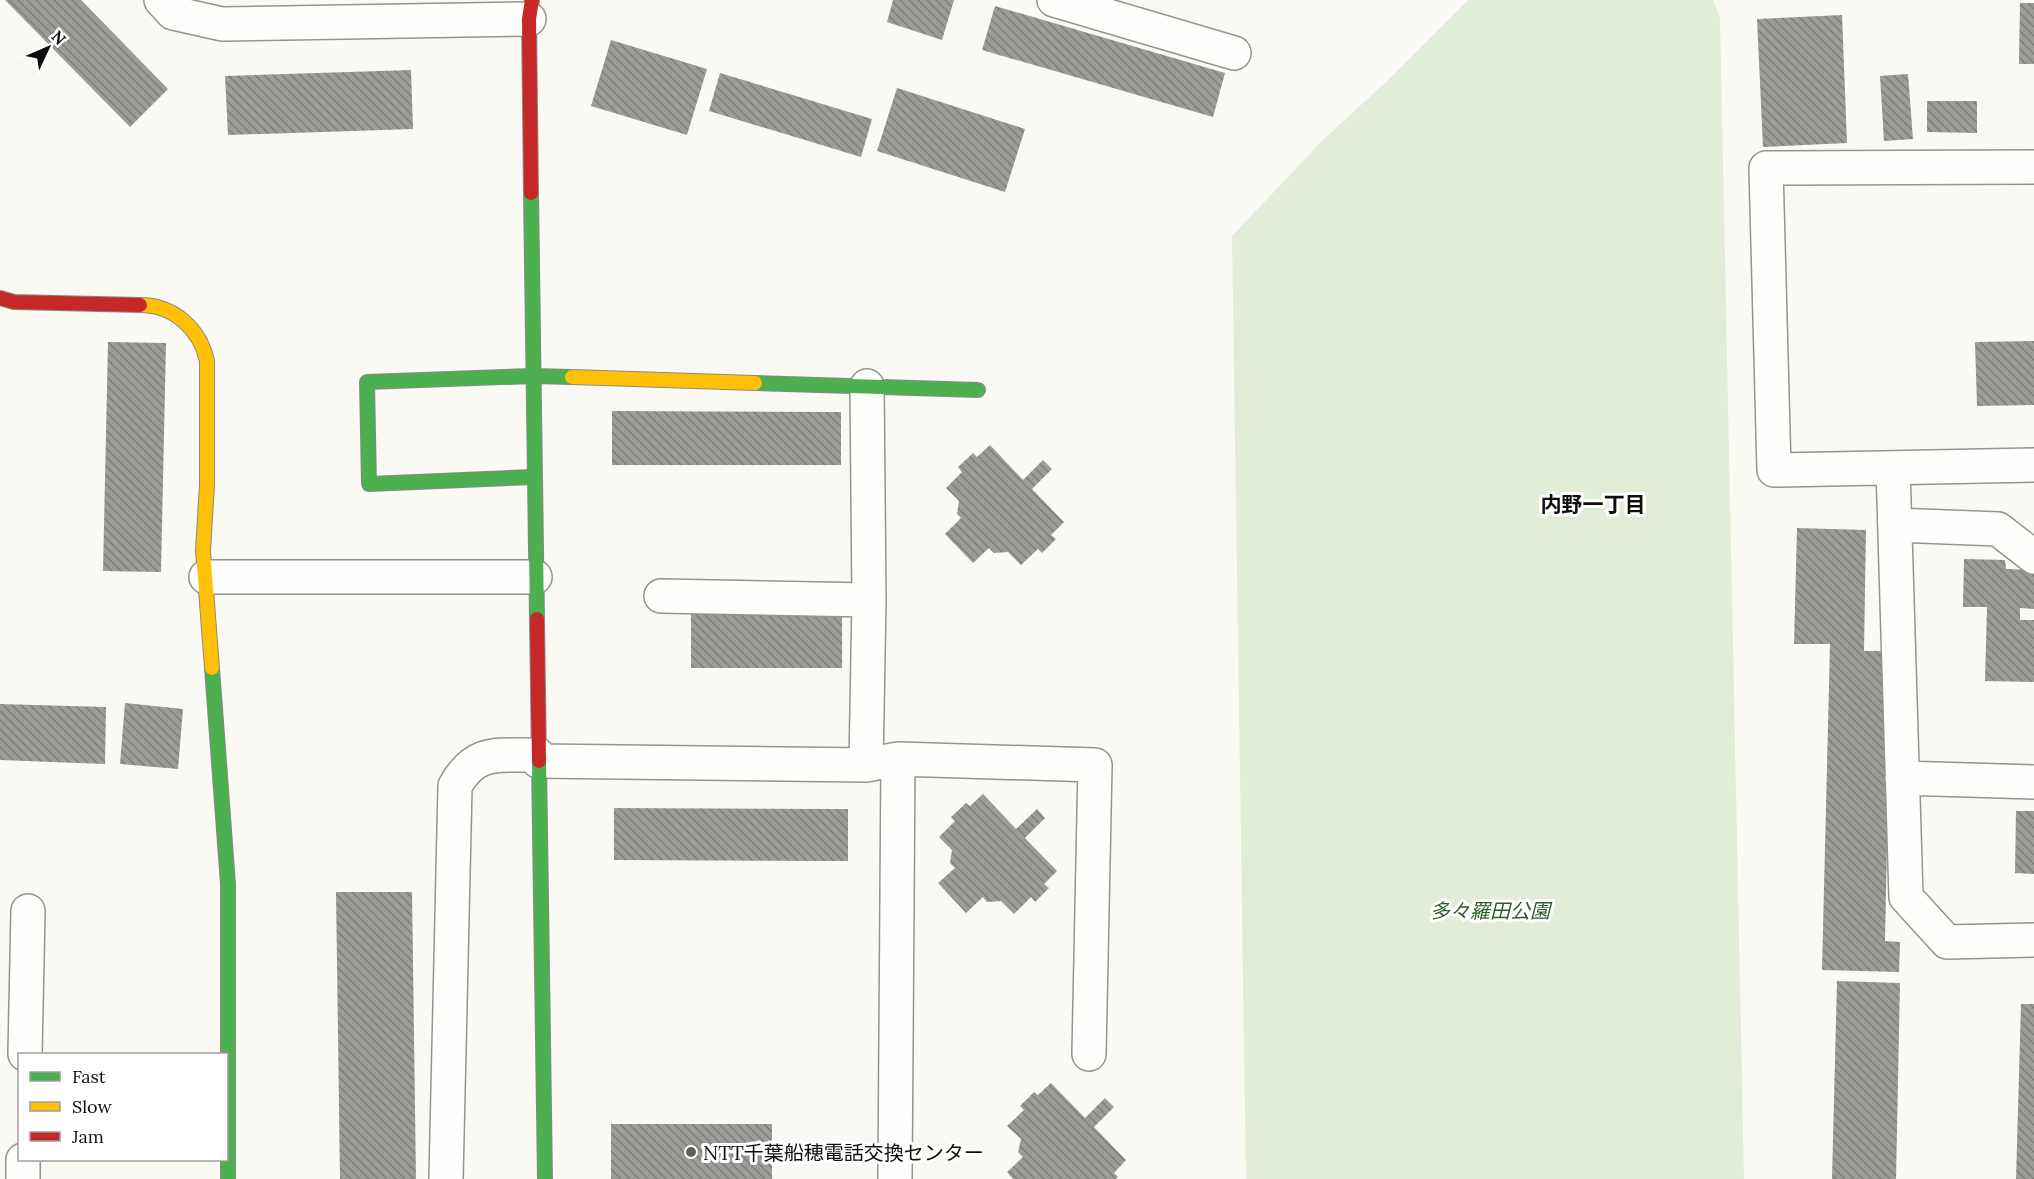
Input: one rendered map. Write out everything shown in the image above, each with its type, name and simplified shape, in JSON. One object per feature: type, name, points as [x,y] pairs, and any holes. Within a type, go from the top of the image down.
[{"type":"street","points":[[161,0],[173,13],[222,24],[530,10],[533,477],[544,1179]]},
{"type":"street","points":[[1054,0],[1234,53]]},
{"type":"street","points":[[2034,167],[1766,168],[1774,470],[2034,465]]},
{"type":"street","points":[[0,298],[14,302],[153,305],[171,311],[188,323],[202,343],[208,366],[208,501],[203,551],[228,884],[228,1179]]},
{"type":"street","points":[[533,477],[369,483],[367,381],[532,376],[978,390]]},
{"type":"street","points":[[866,765],[869,600],[867,386]]},
{"type":"street","points":[[1893,468],[1906,897],[1947,942],[2034,940]]},
{"type":"street","points":[[1895,525],[1998,529],[2034,557]]},
{"type":"street","points":[[206,577],[535,577]]},
{"type":"street","points":[[661,596],[869,600]]},
{"type":"street","points":[[446,1179],[454,786],[465,767],[480,759],[538,758],[866,765],[898,759],[1095,765],[1089,1054]]},
{"type":"street","points":[[895,1179],[898,759]]},
{"type":"street","points":[[1902,778],[2034,782]]},
{"type":"street","points":[[25,1053],[28,911]]},
{"type":"street","points":[[23,1161],[23,1179]]},
{"type":"green space","name":"多々羅田公園","points":[[1468,0],[1713,0],[1720,18],[1744,1179],[1246,1179],[1232,236],[1323,140],[1386,82]]},
{"type":"building","points":[[5,0],[81,0],[168,89],[130,127]]},
{"type":"building","points":[[893,0],[954,0],[942,40],[887,22]]},
{"type":"building","points":[[2020,3],[2034,3],[2034,64],[2019,64]]},
{"type":"building","points":[[995,6],[1225,73],[1213,117],[982,50]]},
{"type":"building","points":[[1842,15],[1847,143],[1763,147],[1757,19]]},
{"type":"building","points":[[611,40],[707,69],[687,135],[591,106]]},
{"type":"building","points":[[411,70],[413,129],[228,135],[225,76]]},
{"type":"building","points":[[720,73],[872,119],[861,157],[709,111]]},
{"type":"building","points":[[1908,74],[1913,139],[1884,141],[1880,76]]},
{"type":"building","points":[[897,88],[1025,129],[1005,192],[877,151]]},
{"type":"building","points":[[1927,101],[1977,101],[1977,133],[1927,132]]},
{"type":"building","points":[[2034,341],[2034,405],[1977,406],[1975,342]]},
{"type":"building","points":[[108,342],[166,343],[161,572],[103,571]]},
{"type":"building","points":[[612,411],[841,412],[841,465],[612,465]]},
{"type":"building","points":[[990,445],[1023,480],[1043,460],[1052,469],[1032,489],[1064,522],[1051,535],[1056,539],[1042,553],[1038,549],[1021,565],[1008,552],[994,553],[989,548],[973,563],[945,534],[961,518],[957,514],[959,501],[946,488],[962,472],[958,467],[973,453],[977,457]]},
{"type":"building","points":[[1797,528],[1866,530],[1864,651],[1891,651],[1885,941],[1900,942],[1899,972],[1822,970],[1830,644],[1794,644]]},
{"type":"building","points":[[1964,559],[2005,560],[2006,569],[2034,570],[2034,609],[2020,608],[2020,620],[2034,620],[2034,682],[1985,681],[1987,607],[1963,607]]},
{"type":"building","points":[[691,614],[842,614],[842,668],[691,668]]},
{"type":"building","points":[[125,703],[183,709],[178,769],[120,764]]},
{"type":"building","points":[[0,704],[106,707],[105,764],[0,760]]},
{"type":"building","points":[[983,794],[1016,829],[1037,809],[1045,818],[1025,838],[1057,871],[1044,884],[1049,888],[1035,902],[1031,897],[1014,914],[1001,901],[987,902],[983,897],[966,913],[938,883],[955,868],[950,863],[952,850],[939,837],[955,821],[951,817],[966,803],[970,806]]},
{"type":"building","points":[[614,808],[848,809],[848,861],[614,860]]},
{"type":"building","points":[[2016,811],[2034,811],[2034,874],[2015,873]]},
{"type":"building","points":[[336,892],[412,892],[416,1179],[340,1179]]},
{"type":"building","points":[[1837,981],[1900,983],[1896,1179],[1832,1179]]},
{"type":"building","points":[[2021,1004],[2034,1004],[2034,1179],[2016,1179]]},
{"type":"building","points":[[1051,1083],[1085,1118],[1105,1098],[1114,1107],[1094,1127],[1126,1160],[1114,1173],[1118,1177],[1116,1179],[1013,1179],[1007,1172],[1023,1157],[1018,1152],[1021,1139],[1007,1126],[1024,1110],[1020,1106],[1034,1092],[1038,1095]]},
{"type":"building","name":"NTT千葉船穂電話交換センター","points":[[611,1124],[772,1124],[772,1179],[611,1179]]},
{"type":"traffic: fast","points":[[531,193],[537,619]]},
{"type":"traffic: fast","points":[[533,477],[369,484],[367,382],[532,376],[572,377]]},
{"type":"traffic: fast","points":[[755,383],[978,390]]},
{"type":"traffic: fast","points":[[212,668],[228,884],[228,1179]]},
{"type":"traffic: fast","points":[[539,761],[545,1179]]},
{"type":"traffic: slow","points":[[140,305],[164,309],[184,321],[192,329],[204,349],[207,361],[207,484],[203,551],[212,668]]},
{"type":"traffic: slow","points":[[572,377],[755,383]]},
{"type":"traffic: jam","points":[[531,193],[529,19],[532,0]]},
{"type":"traffic: jam","points":[[0,298],[14,302],[140,305]]},
{"type":"traffic: jam","points":[[537,619],[539,761]]},
{"type":"place","name":"NTT千葉船穂電話交換センター","points":[[691,1152]]},
{"type":"district","name":"内野一丁目","points":[[1593,504]]}]
